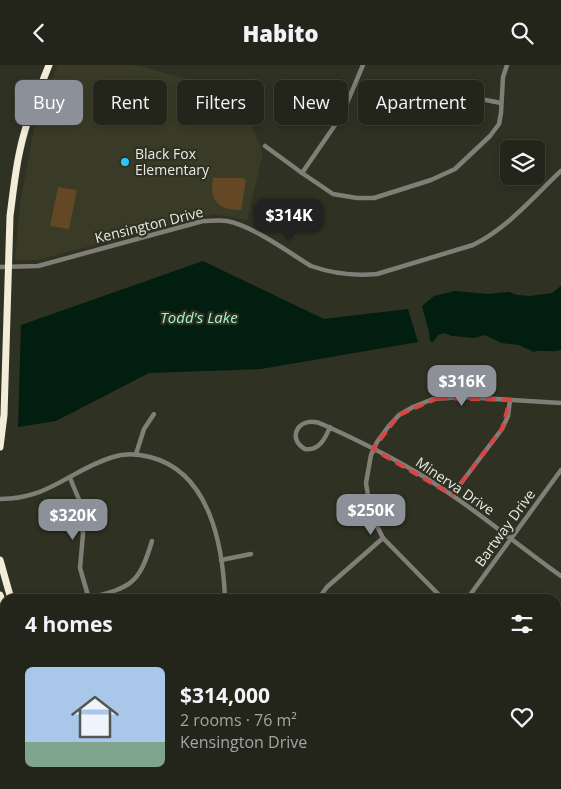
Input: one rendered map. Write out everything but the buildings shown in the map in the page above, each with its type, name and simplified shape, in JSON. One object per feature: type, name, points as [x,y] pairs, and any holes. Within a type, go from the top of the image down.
[{"type":"highway","points":[[0,447],[4,415],[4,267],[10,216],[20,149],[49,65]]},
{"type":"highway","points":[[0,560],[10,594]]},
{"type":"street","points":[[302,173],[342,115],[363,65]]},
{"type":"street","points":[[265,146],[333,193],[357,199],[374,197],[432,180],[455,169],[490,136],[499,124],[503,77],[507,65]]},
{"type":"street","points":[[484,100],[501,103]]},
{"type":"street","name":"Kensington Drive","points":[[4,267],[38,266],[203,221],[228,221],[248,228],[311,266],[321,270],[365,275],[377,274],[473,245],[485,239],[498,231],[561,171]]},
{"type":"street","points":[[439,594],[383,538],[371,514],[366,483],[373,449],[382,434],[399,415],[426,401],[454,397],[561,403]]},
{"type":"street","points":[[452,495],[502,429],[508,416],[510,400]]},
{"type":"street","points":[[136,454],[144,429],[154,415]]},
{"type":"street","name":"Minerva Drive","points":[[330,427],[323,441],[314,448],[305,449],[298,443],[297,430],[304,422],[314,421],[330,427],[416,472],[452,495],[561,576]]},
{"type":"street","points":[[0,499],[27,497],[46,491],[91,466],[114,457],[136,454],[158,459],[176,469],[198,490],[211,517],[221,561],[224,594]]},
{"type":"street","name":"Bartway Drive","points":[[471,594],[561,471]]},
{"type":"street","points":[[70,478],[80,501],[83,534],[80,568],[88,594]]},
{"type":"street","points":[[322,594],[327,587],[383,538]]},
{"type":"street","points":[[104,594],[116,591],[133,581],[144,565],[152,541]]},
{"type":"street","points":[[221,561],[251,555]]},
{"type":"highlighted area","points":[[438,398],[510,400],[502,429],[452,495],[373,449],[399,415]]},
{"type":"shaded area","points":[[58,65],[135,65],[191,80],[177,80],[177,125],[252,125],[263,153],[247,220],[214,214],[37,260],[15,260],[20,203],[35,125],[83,125],[83,80],[52,80]]},
{"type":"shaded area","points":[[213,178],[243,178],[246,181],[241,210],[226,208],[217,203],[212,193]]},
{"type":"shaded area","points":[[58,187],[77,190],[69,229],[50,226]]},
{"type":"water","name":"Todd's Lake","points":[[203,261],[324,319],[408,309],[418,342],[261,369],[149,373],[56,421],[18,427],[21,325]]},
{"type":"water","points":[[561,286],[561,350],[534,352],[519,345],[501,343],[485,335],[474,338],[452,336],[445,333],[438,335],[433,342],[430,341],[422,306],[434,296],[455,291],[487,294],[509,292],[530,296],[552,293]]},
{"type":"place","name":"Black Fox Elementary","points":[[125,162]]}]
